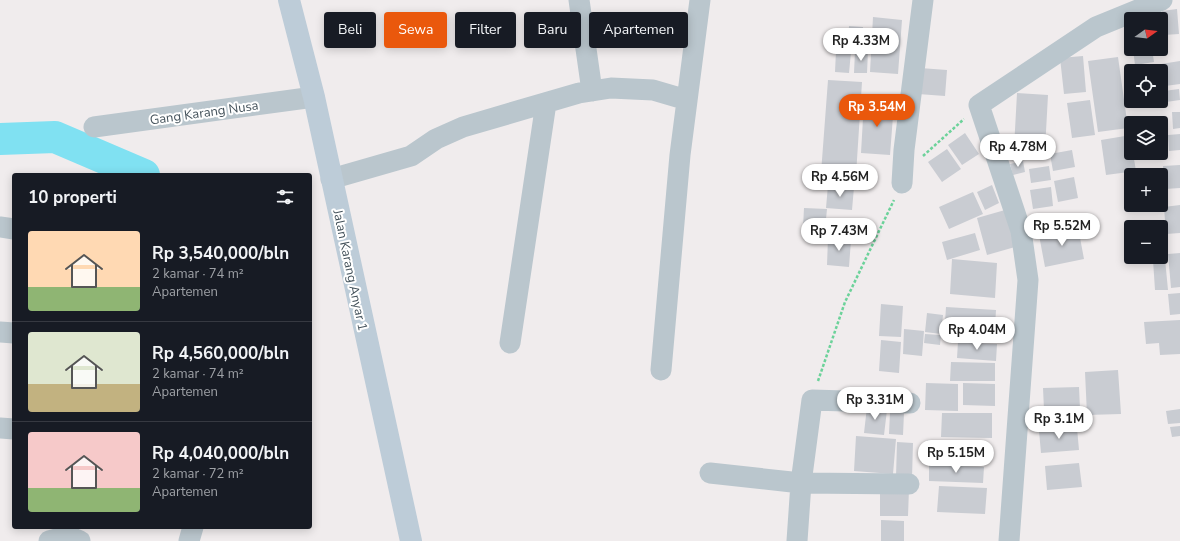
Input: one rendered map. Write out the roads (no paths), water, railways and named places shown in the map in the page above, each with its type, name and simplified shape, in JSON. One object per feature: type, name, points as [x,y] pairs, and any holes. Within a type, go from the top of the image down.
[{"type":"main road","name":"Jalan Karang Anyar 1","points":[[289,0],[314,97],[411,541]]},
{"type":"street","points":[[579,0],[592,91]]},
{"type":"street","points":[[661,370],[680,155],[700,0]]},
{"type":"street","points":[[902,183],[904,150],[923,0]]},
{"type":"street","points":[[1009,541],[1028,280],[1021,231],[979,105],[1096,27],[1162,0]]},
{"type":"street","points":[[331,179],[411,156],[436,139],[463,127],[579,93],[611,88],[653,90],[687,100]]},
{"type":"street","name":"Gang Karang Nusa","points":[[94,127],[314,97]]},
{"type":"street","points":[[510,343],[546,102]]},
{"type":"street","points":[[0,227],[12,229]]},
{"type":"street","points":[[0,332],[12,334]]},
{"type":"street","points":[[797,541],[801,483],[812,400],[910,403]]},
{"type":"street","points":[[0,428],[12,429]]},
{"type":"street","points":[[710,474],[801,483],[909,484]]},
{"type":"street","points":[[189,541],[192,529]]},
{"type":"street","points":[[49,541],[68,536],[80,541]]},
{"type":"waterway","points":[[0,139],[55,137],[139,173]]}]
